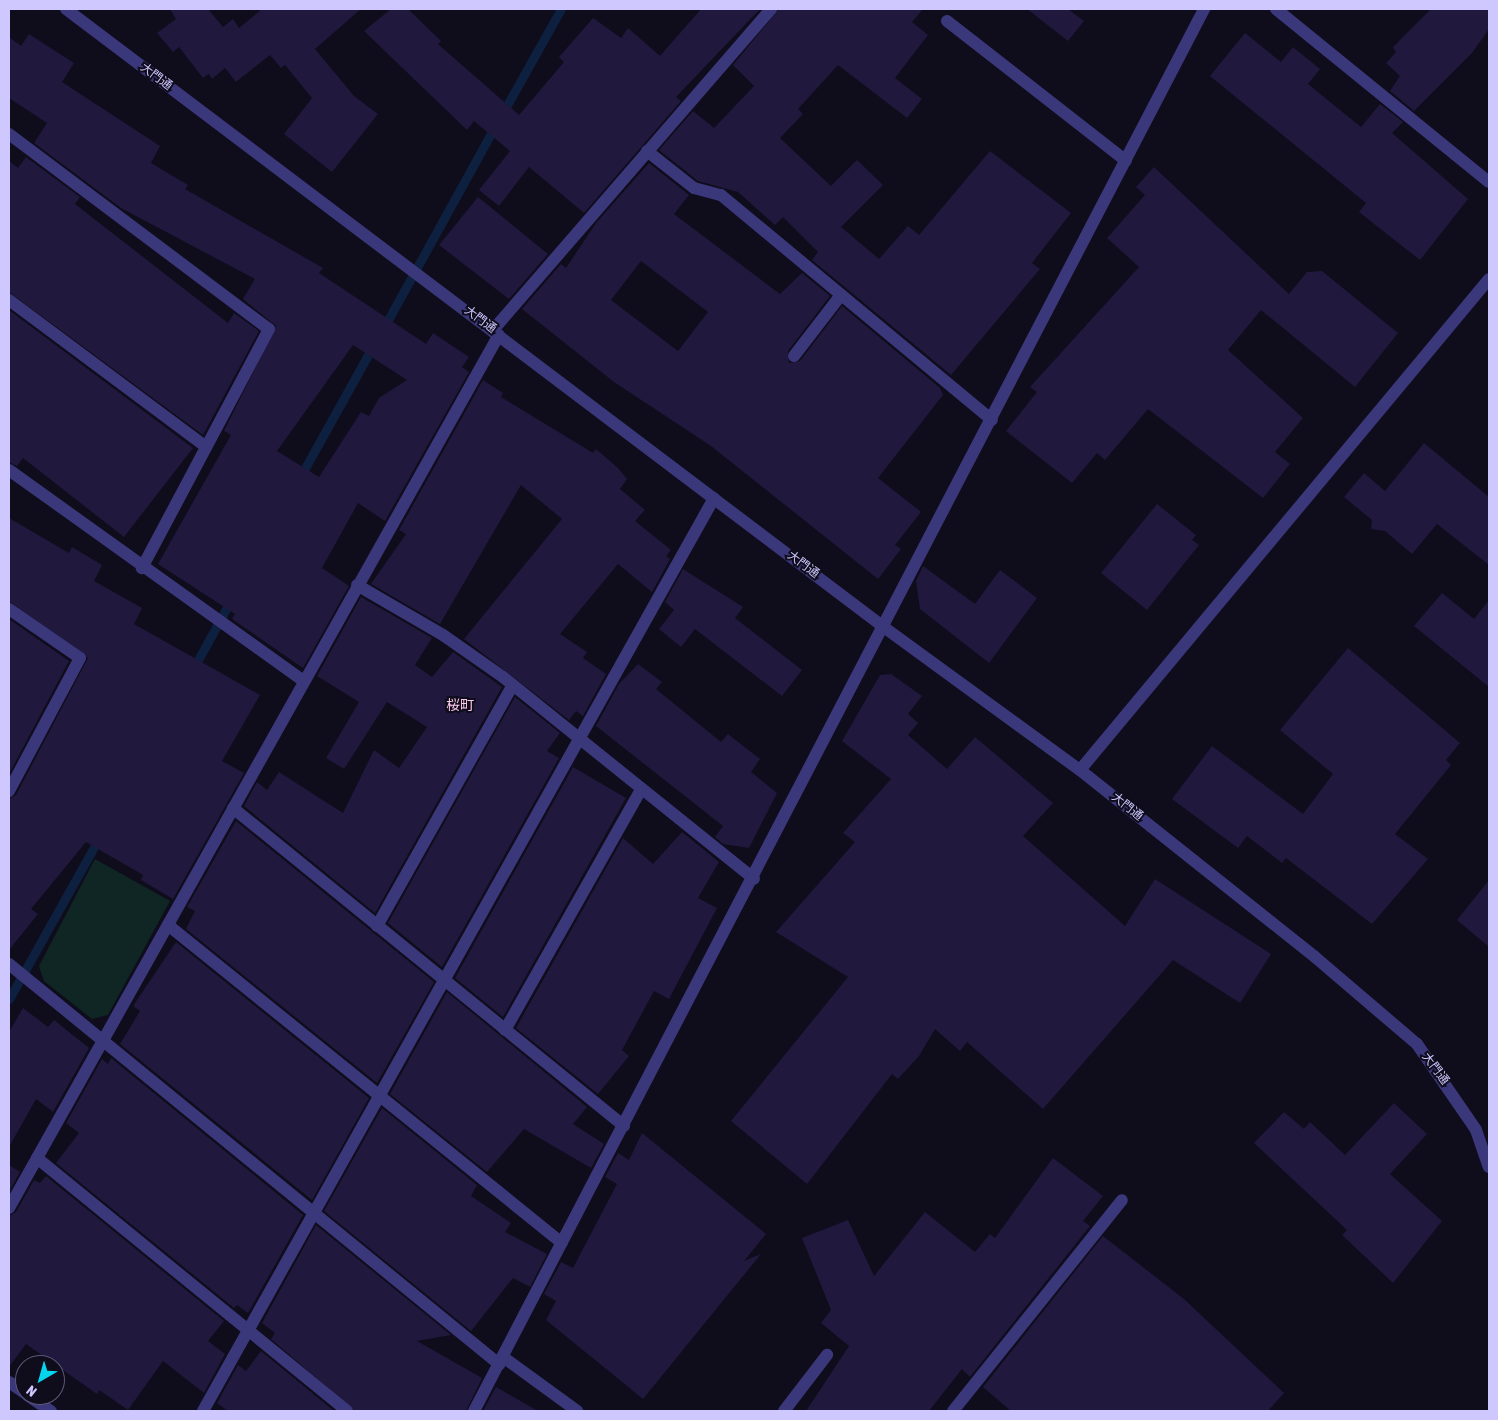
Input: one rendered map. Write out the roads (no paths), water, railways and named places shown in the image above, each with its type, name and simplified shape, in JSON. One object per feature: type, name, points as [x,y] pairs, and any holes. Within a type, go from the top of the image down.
[{"type":"street","name":"大門通","points":[[66,9],[496,332],[885,628],[1080,770],[1417,1044],[1476,1130],[1489,1167]]},
{"type":"street","points":[[9,1208],[304,681],[496,332],[647,151],[771,9]]},
{"type":"street","points":[[474,1411],[885,628],[1204,9]]},
{"type":"street","points":[[1276,9],[1489,182]]},
{"type":"street","points":[[947,21],[1126,161]]},
{"type":"street","points":[[9,134],[269,329],[142,568]]},
{"type":"street","points":[[647,151],[694,188],[721,195],[992,420]]},
{"type":"street","points":[[1080,770],[1489,280]]},
{"type":"street","points":[[794,356],[840,295]]},
{"type":"street","points":[[9,300],[206,448]]},
{"type":"street","points":[[9,470],[142,568],[304,681]]},
{"type":"street","points":[[203,1411],[714,498]]},
{"type":"street","points":[[357,585],[443,635],[512,686],[754,879]]},
{"type":"street","points":[[9,609],[80,658],[9,791]]},
{"type":"street","points":[[377,926],[512,686]]},
{"type":"street","points":[[505,1030],[641,790]]},
{"type":"street","points":[[233,808],[624,1126]]},
{"type":"street","points":[[168,925],[562,1243]]},
{"type":"street","points":[[9,964],[313,1215],[501,1360],[577,1411]]},
{"type":"street","points":[[37,1158],[347,1411]]},
{"type":"street","points":[[953,1411],[1122,1200]]},
{"type":"street","points":[[784,1411],[827,1354]]},
{"type":"waterway","points":[[502,114],[561,9]]},
{"type":"waterway","points":[[383,329],[495,126]]},
{"type":"waterway","points":[[300,477],[374,344]]},
{"type":"waterway","points":[[193,669],[231,600]]},
{"type":"waterway","points":[[9,999],[99,838]]},
{"type":"district","name":"桜町","points":[[460,705]]}]
